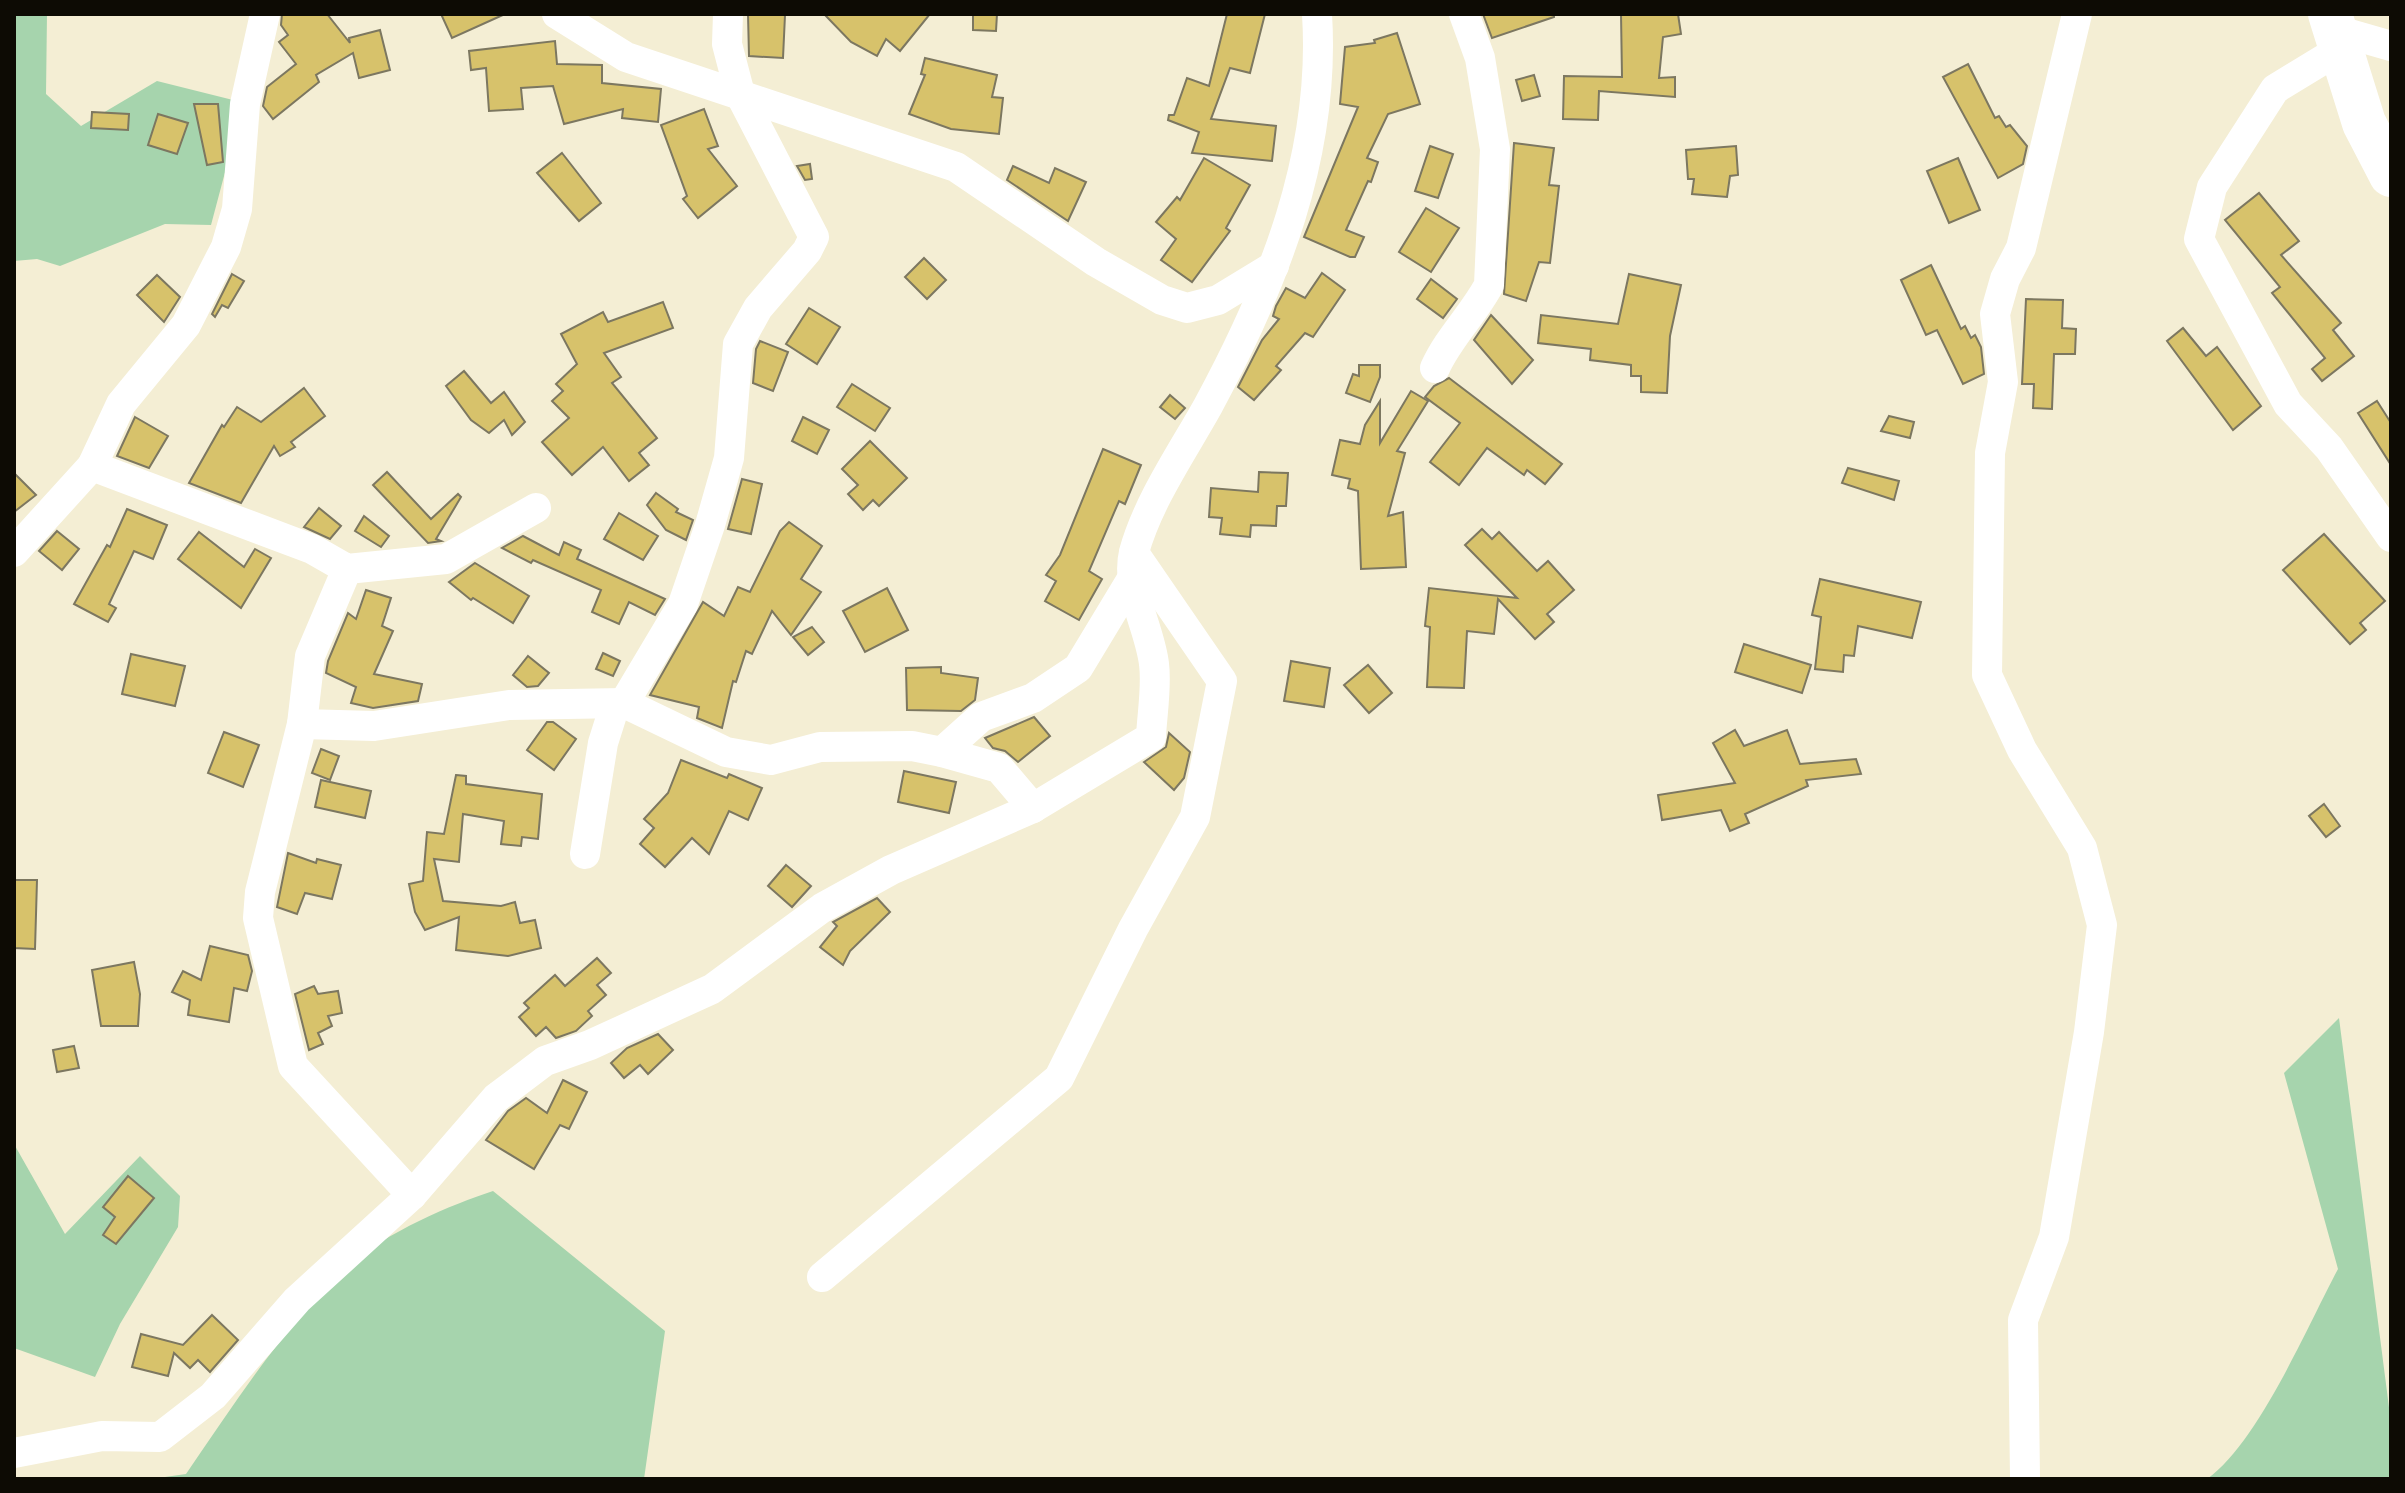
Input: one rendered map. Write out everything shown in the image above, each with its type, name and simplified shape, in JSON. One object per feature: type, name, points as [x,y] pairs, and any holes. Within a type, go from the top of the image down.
[{"type":"highway","points":[[2330,27],[2364,123],[2391,175]]},
{"type":"street","points":[[14,552],[92,466],[121,404],[186,325],[226,247],[237,209],[245,104],[265,14]]},
{"type":"street","points":[[557,14],[626,57],[956,167],[1096,262],[1162,300],[1187,308],[1218,300],[1274,266]]},
{"type":"street","points":[[585,854],[603,743],[615,705],[624,703],[683,604],[710,525],[729,458],[738,344],[758,308],[807,251],[814,237],[740,94],[727,44],[728,14]]},
{"type":"street","points":[[1435,368],[1448,340],[1479,304],[1489,285],[1495,149],[1480,58],[1464,14]]},
{"type":"street","points":[[2025,1479],[2023,1320],[2054,1237],[2089,1032],[2102,925],[2082,848],[2022,750],[1987,675],[1990,453],[2003,382],[1995,314],[2005,279],[2021,248],[2077,14]]},
{"type":"street","points":[[942,752],[981,717],[1033,698],[1078,668],[1133,565],[1154,506],[1220,384],[1274,266],[1300,196],[1318,81],[1315,18]]},
{"type":"street","points":[[2391,46],[2330,27],[2275,89],[2212,187],[2199,239],[2288,404],[2329,448],[2391,537]]},
{"type":"street","points":[[92,466],[312,549],[347,569],[446,559],[536,508]]},
{"type":"street","points":[[14,1453],[102,1436],[160,1437],[213,1396],[297,1300],[412,1195],[496,1098],[545,1061],[590,1045],[712,989],[822,908],[891,870],[1033,808],[1151,737],[1155,665],[1133,565]]},
{"type":"street","points":[[822,1277],[1059,1078],[1133,929],[1195,817],[1222,681],[1133,565]]},
{"type":"street","points":[[347,569],[329,619],[310,656],[302,724],[258,918],[281,1028],[293,1066],[412,1195]]},
{"type":"street","points":[[302,724],[374,726],[509,705],[624,703],[726,752],[771,760],[820,747],[912,746],[942,752],[999,768],[1033,808]]},
{"type":"green space","points":[[14,14],[47,14],[46,94],[81,126],[157,81],[233,100],[232,146],[211,225],[165,224],[60,266],[37,259],[14,261]]},
{"type":"green space","points":[[2339,1018],[2391,1423],[2391,1479],[2207,1479],[2226,1462],[2263,1412],[2338,1269],[2284,1073]]},
{"type":"green space","points":[[14,1144],[65,1234],[140,1156],[180,1196],[178,1227],[120,1324],[95,1377],[14,1348]]},
{"type":"green space","points":[[493,1191],[665,1331],[644,1479],[151,1479],[186,1474],[283,1337],[352,1263],[382,1241],[419,1221]]},
{"type":"building","points":[[282,14],[327,14],[350,43],[349,38],[380,30],[390,70],[359,78],[353,53],[316,75],[319,82],[273,119],[263,106],[267,87],[296,64],[279,42],[288,35],[281,25]]},
{"type":"building","points":[[441,14],[505,14],[452,38]]},
{"type":"building","points":[[748,14],[785,15],[783,58],[749,56]]},
{"type":"building","points":[[824,14],[930,14],[900,51],[886,39],[877,56],[851,42]]},
{"type":"building","points":[[973,14],[997,14],[996,31],[973,30]]},
{"type":"building","points":[[1227,14],[1265,14],[1250,73],[1230,68],[1211,119],[1276,126],[1272,161],[1192,153],[1199,132],[1168,120],[1169,115],[1174,115],[1187,78],[1209,86]]},
{"type":"building","points":[[1483,14],[1554,14],[1554,17],[1492,38]]},
{"type":"building","points":[[1621,14],[1678,14],[1681,34],[1663,37],[1659,78],[1675,77],[1675,97],[1599,91],[1598,120],[1563,119],[1564,76],[1622,77]]},
{"type":"building","points":[[1397,33],[1420,104],[1388,114],[1367,158],[1378,162],[1346,230],[1364,237],[1355,257],[1350,257],[1304,237],[1358,107],[1340,104],[1345,47],[1375,43],[1374,40]]},
{"type":"building","points":[[555,41],[557,64],[602,65],[602,83],[661,89],[658,122],[622,118],[623,109],[564,124],[553,86],[521,88],[523,109],[489,111],[486,68],[471,70],[469,51]]},
{"type":"building","points":[[925,58],[997,75],[992,97],[1003,98],[999,134],[951,129],[909,114],[925,75],[921,74]]},
{"type":"building","points":[[1968,64],[1995,118],[1999,116],[2006,127],[2010,125],[2027,146],[2023,164],[1998,178],[1943,77]]},
{"type":"building","points":[[1534,75],[1540,96],[1522,101],[1516,80]]},
{"type":"building","points":[[194,104],[218,104],[223,162],[207,165]]},
{"type":"building","points":[[704,109],[718,146],[708,149],[737,186],[698,218],[683,199],[687,196],[661,125]]},
{"type":"building","points":[[92,112],[129,114],[128,130],[91,128]]},
{"type":"building","points":[[158,114],[188,123],[177,154],[148,145]]},
{"type":"building","points":[[1514,143],[1554,148],[1549,185],[1559,186],[1550,263],[1539,262],[1526,301],[1504,294]]},
{"type":"building","points":[[1430,146],[1453,154],[1438,198],[1415,191]]},
{"type":"building","points":[[1736,146],[1738,175],[1730,176],[1727,197],[1692,194],[1694,179],[1688,179],[1686,150]]},
{"type":"building","points":[[562,153],[601,203],[579,221],[537,173]]},
{"type":"building","points":[[1204,158],[1250,185],[1226,228],[1230,231],[1192,282],[1161,260],[1176,239],[1156,222],[1177,197],[1180,200]]},
{"type":"building","points":[[1958,158],[1980,210],[1949,223],[1927,171]]},
{"type":"building","points":[[810,164],[812,179],[805,180],[797,166]]},
{"type":"building","points":[[1013,166],[1049,183],[1055,168],[1086,182],[1068,221],[1007,180]]},
{"type":"building","points":[[2259,193],[2299,241],[2281,255],[2341,323],[2333,330],[2354,356],[2322,381],[2312,369],[2325,358],[2272,293],[2280,287],[2225,220]]},
{"type":"building","points":[[1426,208],[1459,228],[1431,272],[1399,252]]},
{"type":"building","points":[[924,258],[946,280],[927,299],[905,277]]},
{"type":"building","points":[[1931,265],[1961,329],[1965,326],[1971,338],[1975,335],[1981,347],[1984,374],[1963,384],[1937,330],[1926,335],[1901,280]]},
{"type":"building","points":[[1322,273],[1345,290],[1313,337],[1305,333],[1276,366],[1281,370],[1254,400],[1238,387],[1262,340],[1279,319],[1273,316],[1276,306],[1286,288],[1305,298]]},
{"type":"building","points":[[232,274],[244,281],[228,308],[222,305],[215,317],[212,314]]},
{"type":"building","points":[[1629,274],[1681,285],[1670,336],[1667,393],[1641,392],[1641,376],[1631,376],[1631,365],[1590,360],[1591,349],[1538,343],[1541,315],[1618,324]]},
{"type":"building","points":[[157,275],[180,297],[164,322],[137,295]]},
{"type":"building","points":[[1431,279],[1457,299],[1443,318],[1417,299]]},
{"type":"building","points":[[2026,299],[2063,300],[2062,328],[2076,329],[2075,354],[2054,354],[2052,409],[2033,408],[2034,384],[2022,384]]},
{"type":"building","points":[[663,302],[673,328],[604,353],[621,377],[612,383],[657,438],[639,453],[649,465],[629,481],[603,447],[572,475],[542,442],[569,418],[552,401],[563,391],[556,384],[577,364],[561,334],[603,312],[608,322]]},
{"type":"building","points":[[809,308],[840,327],[817,364],[786,344]]},
{"type":"building","points":[[1491,315],[1533,360],[1512,384],[1474,340]]},
{"type":"building","points":[[2183,328],[2206,356],[2217,347],[2261,406],[2233,430],[2167,341]]},
{"type":"building","points":[[760,341],[788,352],[773,391],[753,383],[756,349]]},
{"type":"building","points":[[1359,365],[1380,365],[1380,377],[1370,402],[1346,393],[1353,374],[1359,376]]},
{"type":"building","points":[[464,371],[491,403],[504,392],[525,422],[512,435],[504,420],[489,433],[471,420],[446,386]]},
{"type":"building","points":[[1449,378],[1562,464],[1545,484],[1527,470],[1524,475],[1487,448],[1459,485],[1430,462],[1460,423],[1425,397],[1434,386]]},
{"type":"building","points":[[852,384],[890,408],[875,431],[837,407]]},
{"type":"building","points":[[304,388],[325,416],[291,442],[295,447],[280,456],[274,446],[241,503],[189,483],[222,425],[224,427],[237,407],[261,422]]},
{"type":"building","points":[[1411,391],[1428,401],[1397,451],[1405,453],[1388,516],[1403,512],[1406,567],[1361,569],[1358,491],[1348,488],[1350,479],[1332,475],[1340,440],[1360,444],[1365,425],[1380,401],[1380,443]]},
{"type":"building","points":[[1170,395],[1185,408],[1175,419],[1160,407]]},
{"type":"building","points":[[2377,401],[2391,423],[2391,465],[2358,413]]},
{"type":"building","points":[[1889,416],[1914,422],[1910,438],[1881,431]]},
{"type":"building","points":[[135,417],[168,436],[149,468],[117,456]]},
{"type":"building","points":[[803,417],[829,430],[817,454],[792,441]]},
{"type":"building","points":[[870,441],[907,478],[879,506],[873,500],[863,510],[848,494],[858,485],[842,469]]},
{"type":"building","points":[[1103,449],[1141,465],[1125,504],[1119,501],[1089,571],[1102,579],[1079,620],[1045,601],[1056,581],[1046,575],[1060,555]]},
{"type":"building","points":[[1848,468],[1899,481],[1894,500],[1842,483]]},
{"type":"building","points":[[387,472],[431,519],[458,494],[461,497],[436,539],[441,541],[428,543],[373,485]]},
{"type":"building","points":[[1259,472],[1288,473],[1286,506],[1277,506],[1276,526],[1251,525],[1250,537],[1220,534],[1222,518],[1209,517],[1211,488],[1258,492]]},
{"type":"building","points":[[14,473],[36,495],[14,512]]},
{"type":"building","points":[[742,479],[762,484],[751,534],[728,529]]},
{"type":"building","points":[[656,493],[678,509],[676,512],[693,520],[686,540],[666,530],[647,505]]},
{"type":"building","points":[[319,508],[341,526],[330,539],[304,527]]},
{"type":"building","points":[[127,509],[167,525],[153,559],[134,551],[109,604],[116,608],[108,622],[74,604],[107,545],[110,547]]},
{"type":"building","points":[[619,513],[658,536],[643,560],[604,539]]},
{"type":"building","points":[[364,516],[389,536],[381,547],[355,531]]},
{"type":"building","points":[[789,522],[822,546],[801,579],[821,592],[791,635],[772,611],[752,654],[746,651],[736,682],[733,681],[722,728],[697,718],[699,707],[650,695],[703,602],[724,616],[738,587],[750,592],[780,531]]},
{"type":"building","points":[[1482,529],[1492,539],[1499,532],[1537,571],[1548,561],[1574,590],[1547,614],[1554,622],[1535,639],[1498,599],[1494,634],[1467,631],[1464,688],[1427,687],[1430,627],[1425,626],[1429,588],[1517,598],[1465,545]]},
{"type":"building","points":[[57,531],[79,549],[62,570],[39,551]]},
{"type":"building","points":[[199,532],[244,567],[255,549],[271,558],[241,608],[178,559]]},
{"type":"building","points":[[2324,534],[2385,601],[2360,623],[2366,630],[2350,644],[2283,570]]},
{"type":"building","points":[[523,536],[559,555],[564,542],[581,550],[577,559],[665,599],[655,615],[629,602],[619,624],[592,612],[601,590],[533,560],[531,563],[502,548]]},
{"type":"building","points":[[475,563],[529,596],[513,623],[473,598],[471,600],[449,582]]},
{"type":"building","points":[[1820,579],[1921,602],[1912,638],[1858,626],[1854,656],[1844,655],[1843,672],[1815,669],[1821,617],[1812,615]]},
{"type":"building","points":[[887,588],[908,630],[865,652],[843,611]]},
{"type":"building","points":[[366,590],[391,598],[382,626],[393,631],[374,674],[422,684],[418,701],[373,708],[351,703],[356,687],[326,673],[348,613],[356,619]]},
{"type":"building","points":[[812,627],[824,642],[808,655],[793,637]]},
{"type":"building","points":[[1744,644],[1811,665],[1802,693],[1735,672]]},
{"type":"building","points":[[603,653],[620,661],[613,676],[596,669]]},
{"type":"building","points":[[131,654],[185,666],[175,706],[122,694]]},
{"type":"building","points":[[528,656],[549,673],[538,686],[527,687],[513,675]]},
{"type":"building","points":[[1291,661],[1330,668],[1324,707],[1284,701]]},
{"type":"building","points":[[1368,665],[1392,693],[1369,713],[1344,685]]},
{"type":"building","points":[[941,667],[941,673],[978,678],[975,700],[961,711],[907,710],[906,668]]},
{"type":"building","points":[[1034,717],[1050,736],[1018,762],[1005,751],[993,748],[985,738]]},
{"type":"building","points":[[547,722],[553,722],[576,739],[554,770],[527,750]]},
{"type":"building","points":[[1735,730],[1744,746],[1787,730],[1800,764],[1856,759],[1861,774],[1806,780],[1808,786],[1745,814],[1749,823],[1730,831],[1721,810],[1662,820],[1658,795],[1735,783],[1713,743]]},
{"type":"building","points":[[224,732],[259,745],[243,787],[208,773]]},
{"type":"building","points":[[1169,733],[1190,752],[1184,778],[1174,790],[1144,762],[1166,747]]},
{"type":"building","points":[[321,749],[339,756],[330,780],[312,773]]},
{"type":"building","points":[[681,760],[727,778],[729,774],[762,788],[748,820],[729,811],[709,854],[692,838],[665,867],[640,844],[654,828],[644,819],[668,793]]},
{"type":"building","points":[[904,771],[956,782],[949,813],[898,802]]},
{"type":"building","points":[[456,775],[466,776],[466,784],[542,794],[538,839],[522,837],[521,846],[501,844],[504,821],[463,814],[459,862],[434,859],[443,901],[501,906],[515,902],[520,923],[535,920],[541,948],[508,956],[456,950],[459,917],[425,930],[415,912],[409,884],[423,881],[427,832],[444,834]]},
{"type":"building","points":[[321,780],[371,791],[365,818],[315,807]]},
{"type":"building","points":[[2324,804],[2340,826],[2326,837],[2309,816]]},
{"type":"building","points":[[288,853],[316,863],[317,859],[341,865],[332,899],[305,893],[297,914],[277,907]]},
{"type":"building","points":[[786,865],[811,886],[792,907],[768,886]]},
{"type":"building","points":[[14,880],[37,880],[35,949],[14,948]]},
{"type":"building","points":[[877,898],[890,912],[850,951],[843,965],[820,947],[837,926],[833,922]]},
{"type":"building","points":[[210,946],[248,955],[252,971],[247,991],[234,988],[229,1022],[188,1015],[190,1000],[172,992],[183,971],[201,980]]},
{"type":"building","points":[[597,958],[611,973],[597,985],[606,995],[588,1011],[592,1016],[576,1031],[556,1038],[546,1027],[536,1036],[519,1017],[529,1008],[524,1003],[555,975],[565,986]]},
{"type":"building","points":[[134,962],[140,994],[138,1026],[101,1026],[92,970]]},
{"type":"building","points":[[314,986],[318,994],[338,991],[342,1013],[328,1016],[332,1026],[318,1033],[323,1044],[309,1050],[295,994]]},
{"type":"building","points":[[658,1034],[673,1050],[648,1074],[640,1065],[624,1078],[611,1063],[627,1048]]},
{"type":"building","points":[[74,1046],[79,1068],[57,1072],[53,1050]]},
{"type":"building","points":[[563,1080],[587,1092],[569,1129],[560,1125],[534,1169],[486,1140],[508,1111],[526,1098],[547,1113]]},
{"type":"building","points":[[128,1176],[154,1198],[116,1244],[103,1235],[115,1217],[103,1207]]},
{"type":"building","points":[[212,1315],[238,1340],[210,1372],[198,1360],[190,1368],[174,1353],[168,1376],[132,1367],[141,1334],[183,1345]]}]
